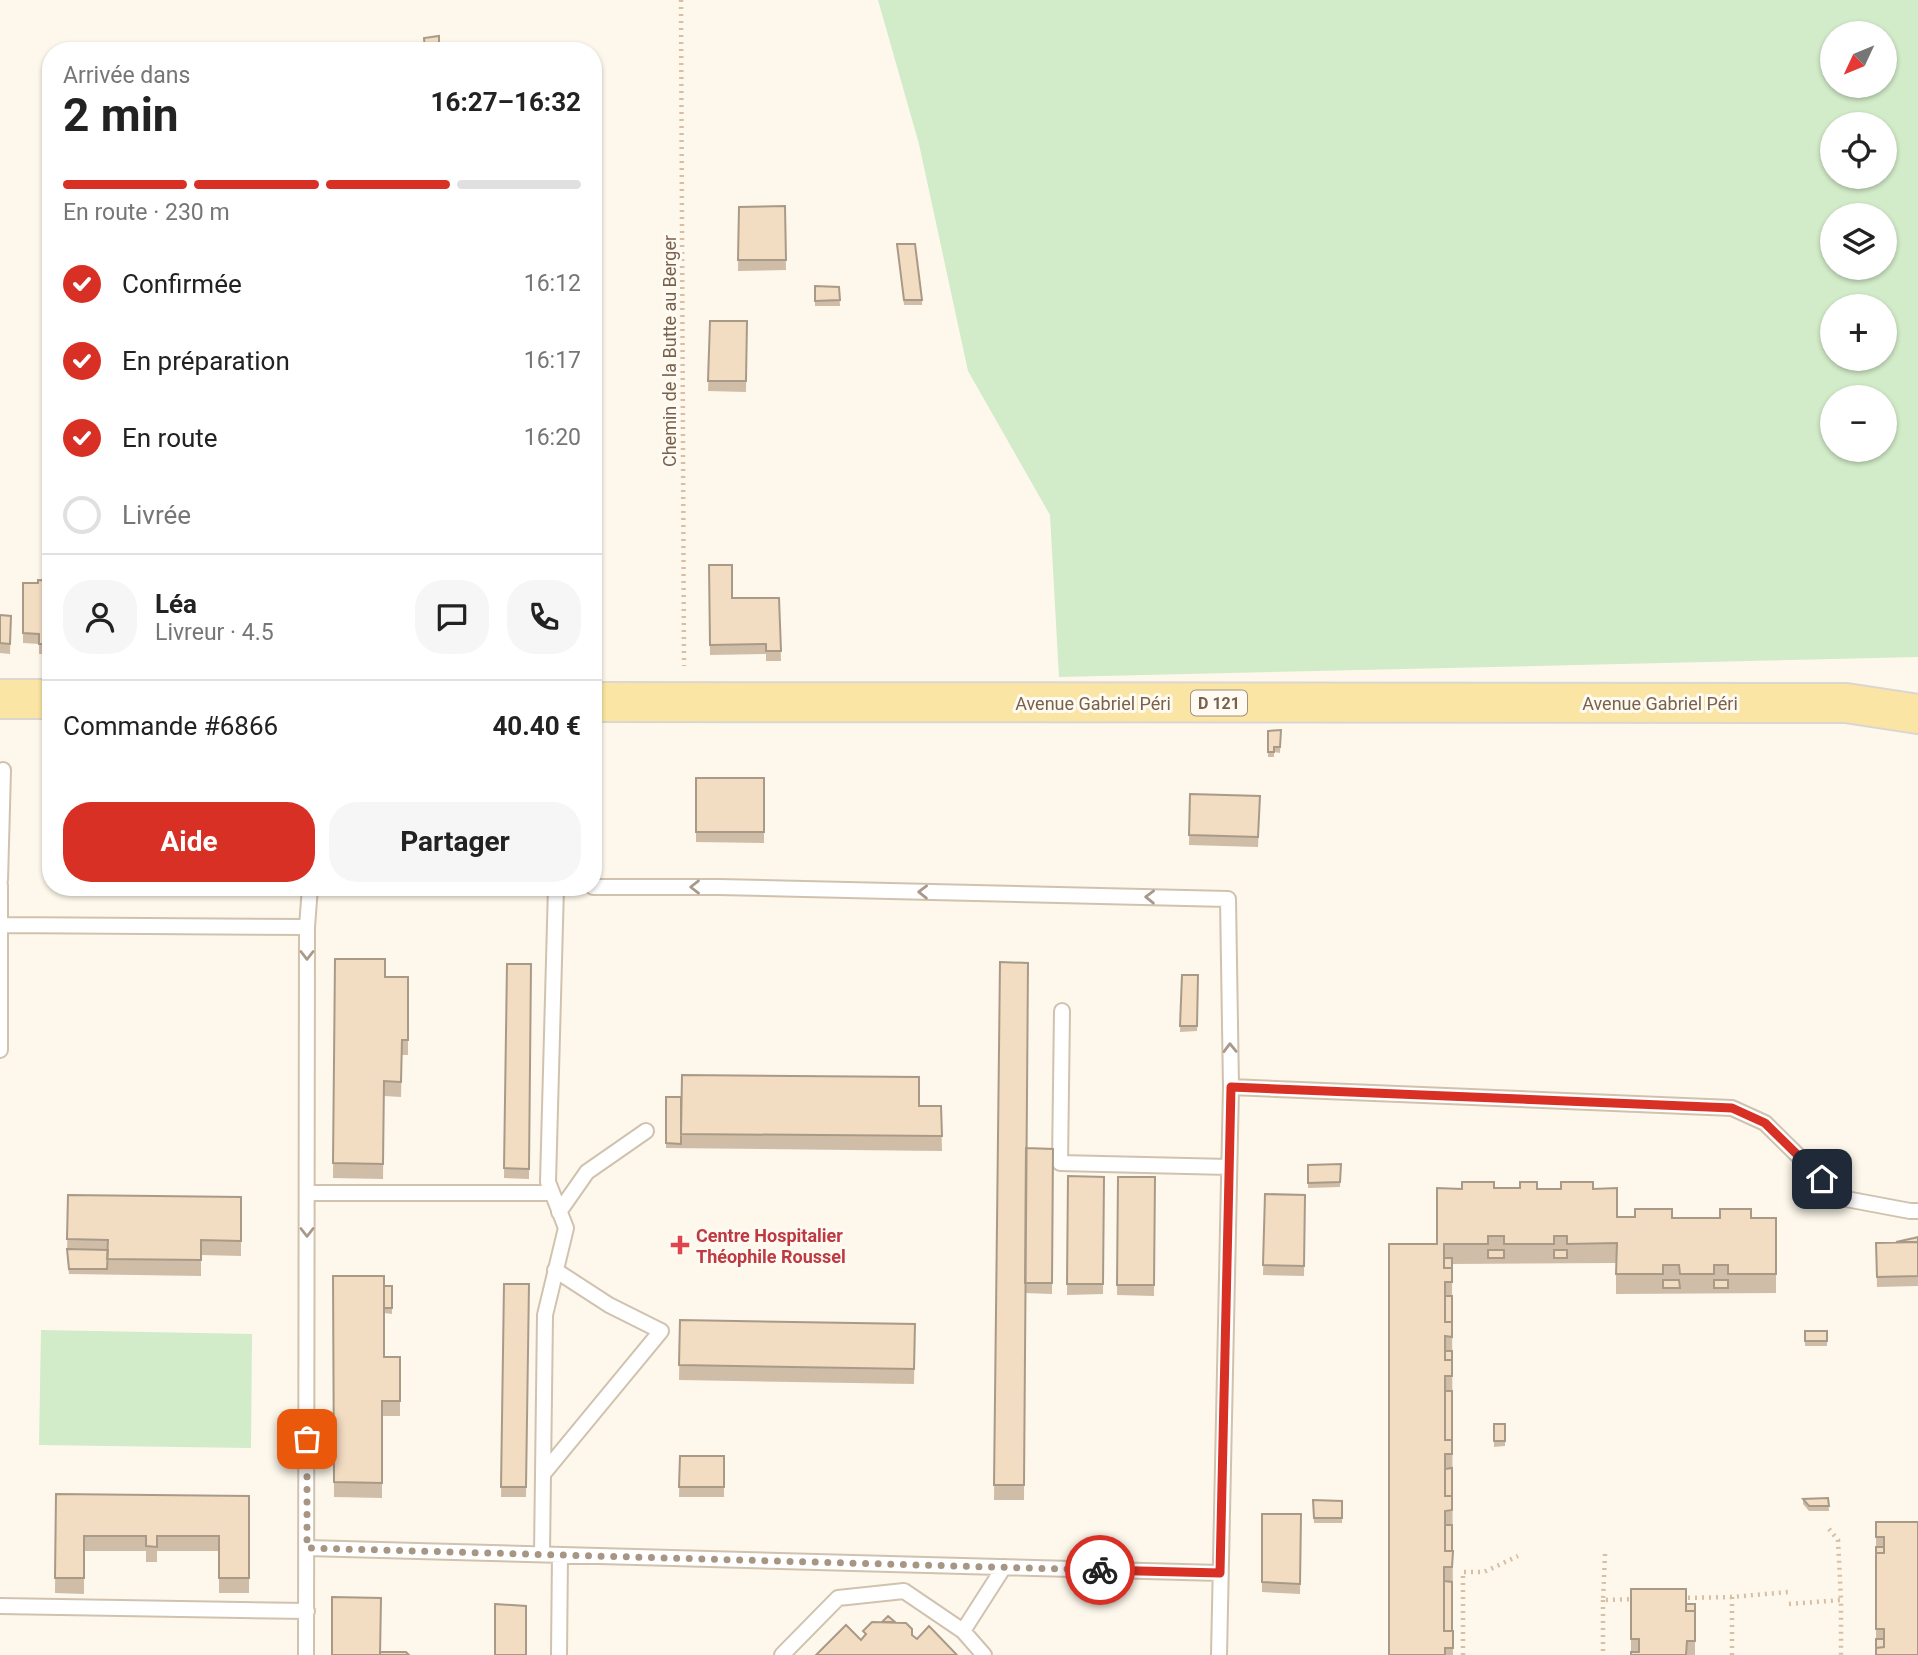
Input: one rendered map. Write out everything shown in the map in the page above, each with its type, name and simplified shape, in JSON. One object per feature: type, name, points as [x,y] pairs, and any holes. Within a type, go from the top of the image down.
[{"type":"main road","name":"Avenue Gabriel Péri","points":[[1846,703],[1918,690]]},
{"type":"main road","points":[[0,699],[42,699]]},
{"type":"main road","name":"Avenue Gabriel Péri","points":[[602,702],[1846,703],[1918,714]]},
{"type":"lane","points":[[0,1050],[3,770]]},
{"type":"lane","points":[[602,887],[719,887],[1228,899],[1231,1087],[1219,1655]]},
{"type":"lane","points":[[306,1655],[307,927],[309,896]]},
{"type":"lane","points":[[542,1555],[545,1315],[566,1228],[548,1182],[556,896]]},
{"type":"lane","points":[[1,925],[307,927]]},
{"type":"lane","points":[[1062,1011],[1060,1163],[1229,1167]]},
{"type":"lane","points":[[1231,1087],[1732,1108],[1765,1123],[1841,1198],[1910,1211],[1918,1210]]},
{"type":"lane","points":[[559,1212],[587,1172],[646,1131]]},
{"type":"lane","points":[[307,1193],[552,1193]]},
{"type":"lane","points":[[543,1474],[661,1331],[609,1305],[555,1270]]},
{"type":"lane","points":[[307,1548],[1220,1573]]},
{"type":"lane","points":[[559,1655],[560,1555]]},
{"type":"lane","points":[[963,1631],[1004,1567]]},
{"type":"lane","points":[[782,1655],[838,1598],[904,1591],[963,1631],[984,1655]]},
{"type":"lane","points":[[0,1606],[307,1611]]},
{"type":"path","name":"Chemin de la Butte au Berger","points":[[681,0],[684,702]]},
{"type":"path","points":[[1829,1529],[1838,1540],[1842,1600],[1841,1655]]},
{"type":"path","points":[[1603,1655],[1605,1554]]},
{"type":"path","points":[[1462,1655],[1463,1572],[1484,1572],[1518,1556]]},
{"type":"path","points":[[1680,1598],[1788,1592]]},
{"type":"path","points":[[1732,1597],[1732,1655]]},
{"type":"path","points":[[1603,1600],[1642,1599]]},
{"type":"path","points":[[1789,1604],[1842,1600]]},
{"type":"green space","points":[[878,0],[1918,0],[1918,657],[1059,677],[1050,515],[968,371],[919,144]]},
{"type":"green space","points":[[41,1330],[252,1334],[251,1448],[39,1445]]},
{"type":"building","points":[[439,36],[439,42],[424,42],[424,38]]},
{"type":"building","points":[[785,206],[786,260],[738,260],[739,207]]},
{"type":"building","points":[[897,244],[915,244],[922,300],[904,300]]},
{"type":"building","points":[[815,286],[839,287],[840,300],[815,301]]},
{"type":"building","points":[[710,321],[747,321],[746,381],[708,381]]},
{"type":"building","points":[[709,565],[732,565],[732,598],[779,598],[781,651],[766,651],[766,644],[710,645]]},
{"type":"building","points":[[38,580],[42,580],[42,644],[39,644],[39,634],[23,633],[23,583],[38,583]]},
{"type":"building","points":[[0,615],[11,616],[10,644],[0,643]]},
{"type":"building","points":[[1281,730],[1280,747],[1274,747],[1274,752],[1268,752],[1268,731]]},
{"type":"building","points":[[696,778],[764,778],[764,832],[696,832]]},
{"type":"building","points":[[1190,794],[1260,796],[1258,837],[1189,835]]},
{"type":"building","points":[[335,959],[385,959],[385,977],[408,977],[408,1040],[402,1040],[401,1082],[384,1081],[383,1164],[333,1163]]},
{"type":"building","points":[[1000,962],[1028,963],[1024,1485],[994,1485]]},
{"type":"building","points":[[507,964],[531,964],[529,1169],[504,1168]]},
{"type":"building","points":[[1182,975],[1198,975],[1197,1026],[1180,1026]]},
{"type":"building","points":[[682,1075],[919,1077],[919,1106],[941,1106],[942,1136],[681,1134]]},
{"type":"building","points":[[666,1097],[681,1097],[681,1144],[666,1143]]},
{"type":"building","points":[[1026,1148],[1053,1149],[1052,1283],[1025,1283]]},
{"type":"building","points":[[1341,1164],[1340,1182],[1308,1183],[1308,1165]]},
{"type":"building","points":[[1068,1176],[1104,1177],[1103,1284],[1067,1284]]},
{"type":"building","points":[[1118,1177],[1155,1177],[1154,1285],[1117,1285]]},
{"type":"building","points":[[1462,1182],[1494,1182],[1494,1188],[1520,1188],[1520,1182],[1537,1182],[1537,1189],[1561,1189],[1561,1182],[1593,1182],[1593,1189],[1617,1188],[1617,1217],[1635,1217],[1635,1209],[1672,1209],[1672,1218],[1720,1218],[1720,1209],[1751,1209],[1751,1218],[1776,1218],[1776,1274],[1728,1274],[1728,1265],[1714,1265],[1714,1274],[1680,1274],[1679,1265],[1663,1265],[1663,1274],[1616,1274],[1617,1243],[1567,1244],[1567,1236],[1554,1236],[1554,1244],[1504,1244],[1504,1236],[1488,1236],[1488,1244],[1444,1244],[1444,1268],[1452,1268],[1452,1282],[1445,1282],[1445,1322],[1452,1322],[1452,1337],[1445,1336],[1445,1360],[1452,1360],[1452,1376],[1445,1376],[1445,1440],[1452,1440],[1452,1454],[1445,1454],[1445,1496],[1452,1496],[1452,1510],[1445,1511],[1445,1551],[1453,1551],[1452,1567],[1444,1567],[1444,1631],[1453,1631],[1453,1648],[1445,1648],[1445,1655],[1389,1655],[1389,1244],[1437,1244],[1437,1188],[1462,1189]]},
{"type":"building","points":[[1265,1194],[1305,1195],[1304,1266],[1263,1265]]},
{"type":"building","points":[[68,1195],[241,1197],[241,1241],[201,1240],[201,1260],[107,1259],[108,1240],[67,1239]]},
{"type":"building","points":[[1918,1237],[1918,1242],[1896,1242],[1914,1238]]},
{"type":"building","points":[[1918,1242],[1918,1276],[1877,1277],[1876,1243]]},
{"type":"building","points":[[67,1249],[108,1250],[107,1269],[69,1269]]},
{"type":"building","points":[[1488,1250],[1504,1250],[1504,1258],[1488,1258]]},
{"type":"building","points":[[1554,1250],[1567,1250],[1567,1258],[1554,1258]]},
{"type":"building","points":[[1444,1258],[1452,1258],[1452,1268],[1444,1268]]},
{"type":"building","points":[[333,1276],[384,1276],[384,1357],[400,1357],[400,1401],[382,1401],[382,1483],[334,1482]]},
{"type":"building","points":[[1663,1280],[1679,1280],[1680,1288],[1663,1288]]},
{"type":"building","points":[[1714,1280],[1728,1280],[1728,1288],[1714,1288]]},
{"type":"building","points":[[504,1284],[529,1284],[526,1487],[501,1487]]},
{"type":"building","points":[[384,1286],[392,1286],[392,1308],[384,1308]]},
{"type":"building","points":[[1445,1296],[1452,1296],[1452,1322],[1445,1322]]},
{"type":"building","points":[[680,1320],[915,1324],[914,1369],[679,1365]]},
{"type":"building","points":[[1805,1331],[1827,1331],[1827,1341],[1805,1341]]},
{"type":"building","points":[[1445,1351],[1452,1351],[1452,1360],[1445,1360]]},
{"type":"building","points":[[1445,1391],[1452,1391],[1452,1440],[1445,1440]]},
{"type":"building","points":[[1494,1424],[1505,1424],[1505,1441],[1494,1441]]},
{"type":"building","points":[[680,1456],[724,1456],[724,1487],[679,1487]]},
{"type":"building","points":[[1452,1468],[1452,1496],[1445,1496],[1445,1469]]},
{"type":"building","points":[[56,1494],[249,1496],[249,1578],[219,1578],[219,1536],[157,1536],[157,1547],[146,1546],[146,1536],[84,1536],[84,1578],[55,1578]]},
{"type":"building","points":[[1828,1498],[1829,1506],[1809,1506],[1803,1499]]},
{"type":"building","points":[[1313,1500],[1342,1501],[1342,1518],[1314,1518]]},
{"type":"building","points":[[1262,1514],[1301,1514],[1300,1584],[1262,1582]]},
{"type":"building","points":[[1876,1522],[1918,1522],[1918,1655],[1876,1655],[1876,1648],[1884,1647],[1884,1629],[1876,1629],[1876,1553],[1884,1553],[1884,1537],[1876,1537]]},
{"type":"building","points":[[1445,1525],[1452,1525],[1452,1551],[1445,1551]]},
{"type":"building","points":[[1876,1547],[1884,1547],[1884,1553],[1876,1553]]},
{"type":"building","points":[[1444,1581],[1452,1582],[1452,1631],[1444,1631]]},
{"type":"building","points":[[1631,1589],[1686,1589],[1686,1611],[1695,1611],[1695,1641],[1687,1641],[1686,1655],[1631,1655],[1631,1652],[1639,1652],[1639,1639],[1631,1639]]},
{"type":"building","points":[[332,1597],[381,1598],[380,1655],[332,1655]]},
{"type":"building","points":[[495,1604],[526,1606],[526,1655],[495,1655]]},
{"type":"building","points":[[1686,1604],[1695,1604],[1695,1611],[1686,1611]]},
{"type":"building","points":[[888,1616],[895,1622],[882,1622]]},
{"type":"building","points":[[872,1622],[906,1623],[917,1639],[929,1626],[957,1655],[816,1655],[846,1625],[861,1640],[866,1634],[863,1631]]},
{"type":"building","points":[[1876,1639],[1884,1639],[1884,1647],[1876,1648]]},
{"type":"building","points":[[380,1652],[406,1652],[409,1655],[380,1655]]},
{"type":"way so far","points":[[307,1439],[307,1548],[1100,1570]]},
{"type":"place","name":"Centre Hospitalier Théophile Roussel","points":[[680,1245]]},
{"type":"route","points":[[1100,1570],[1220,1573],[1231,1087],[1732,1108],[1765,1123],[1822,1179]]}]
